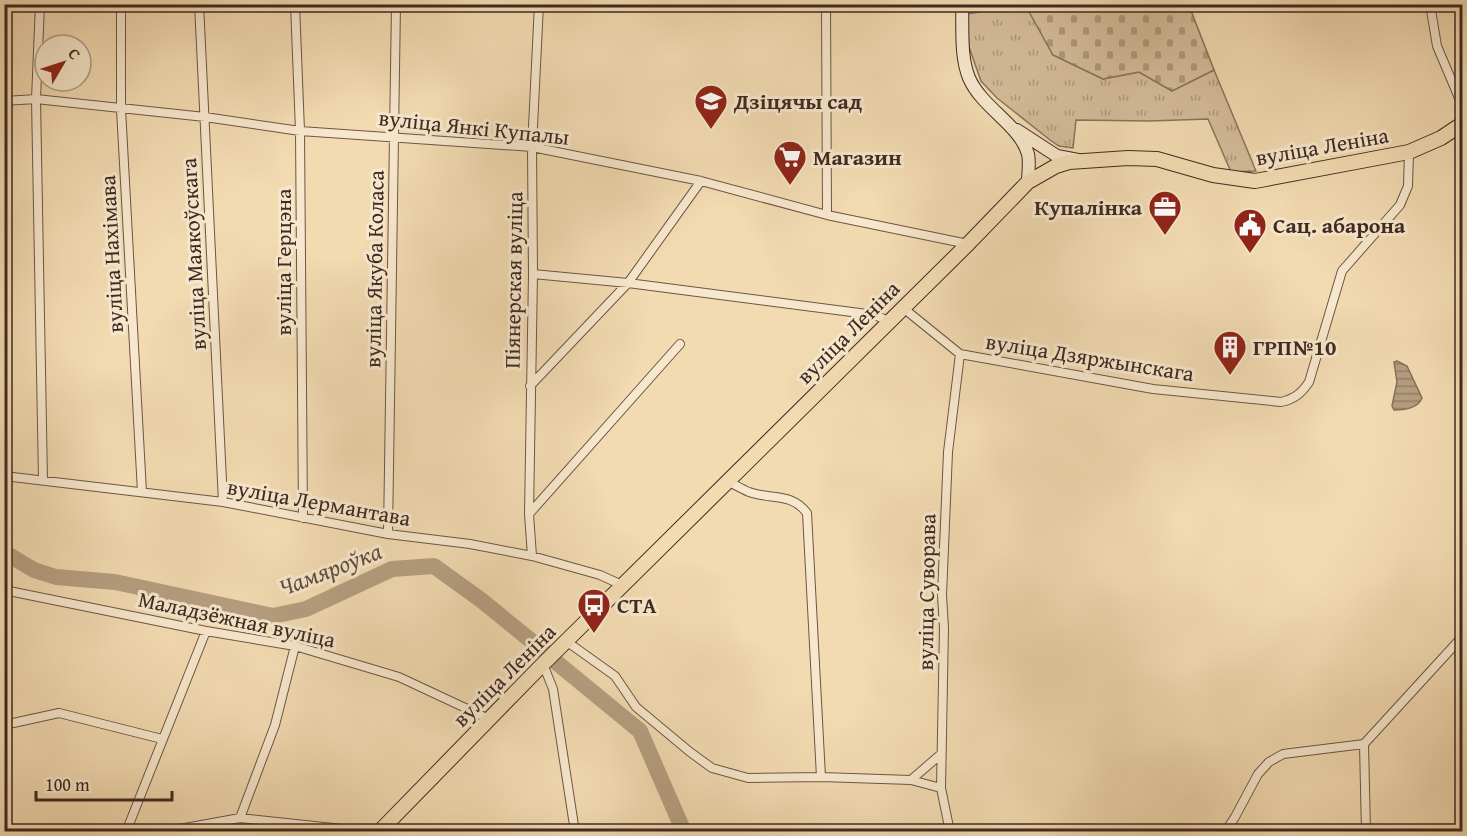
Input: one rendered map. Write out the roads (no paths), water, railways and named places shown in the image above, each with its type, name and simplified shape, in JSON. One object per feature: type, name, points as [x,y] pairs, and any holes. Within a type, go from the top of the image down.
[{"type":"main road","name":"вуліца Леніна","points":[[379,831],[622,585],[1028,182],[1056,166],[1069,162],[1128,158],[1157,159],[1213,175],[1255,181],[1409,152],[1441,138],[1462,124]]},
{"type":"street","points":[[39,4],[36,99],[43,480]]},
{"type":"street","name":"вуліца Маякоўскага","points":[[199,4],[223,502]]},
{"type":"street","name":"вуліца Герцэна","points":[[295,4],[300,131],[303,518]]},
{"type":"street","name":"вуліца Якуба Коласа","points":[[388,534],[396,4]]},
{"type":"street","name":"Піянерская вуліца","points":[[532,556],[529,514],[533,274],[532,147],[539,4]]},
{"type":"street","points":[[826,4],[827,215]]},
{"type":"street","points":[[962,4],[964,61],[969,79],[987,104],[1013,128],[1057,156],[1082,161]]},
{"type":"street","points":[[1430,4],[1437,46],[1462,105]]},
{"type":"street","name":"вуліца Нахімава","points":[[121,14],[121,109],[142,492]]},
{"type":"street","name":"вуліца Янкі Купалы","points":[[4,101],[36,99],[205,117],[300,131],[532,147],[701,181],[827,215],[968,244]]},
{"type":"street","points":[[1013,128],[1028,154],[1028,182]]},
{"type":"street","name":"вуліца Дзяржынскага","points":[[902,307],[960,354],[1153,389],[1281,402],[1292,400],[1309,382],[1342,271],[1400,205],[1408,186],[1409,152]]},
{"type":"street","points":[[530,386],[628,283],[701,181]]},
{"type":"street","points":[[533,274],[628,283],[875,315],[888,321]]},
{"type":"street","points":[[529,514],[680,344]]},
{"type":"street","name":"вуліца Суворава","points":[[950,831],[941,788],[944,628],[942,595],[948,452],[960,354]]},
{"type":"street","name":"вуліца Лермантава","points":[[4,476],[223,502],[388,534],[470,544],[532,556],[600,575],[622,585]]},
{"type":"street","points":[[727,481],[751,493],[790,499],[801,505],[807,513],[821,777]]},
{"type":"street","name":"Маладзёжная вуліца","points":[[4,590],[206,631],[295,645],[399,677],[489,719]]},
{"type":"street","points":[[126,831],[206,631]]},
{"type":"street","points":[[1225,831],[1258,774],[1269,762],[1283,754],[1364,744],[1462,637]]},
{"type":"street","points":[[566,641],[615,676],[636,706],[712,768],[748,778],[821,777],[912,780],[941,788]]},
{"type":"street","points":[[240,818],[275,724],[295,645]]},
{"type":"street","points":[[543,664],[553,689],[572,829]]},
{"type":"street","points":[[4,725],[59,713],[162,739]]},
{"type":"street","points":[[1364,744],[1366,831]]},
{"type":"street","points":[[912,780],[941,754]]},
{"type":"street","points":[[1235,817],[1236,831]]},
{"type":"street","points":[[163,831],[240,818],[371,831]]},
{"type":"waterway","name":"Чамяроўка","points":[[4,552],[34,570],[56,577],[115,582],[273,616],[306,609],[392,569],[434,566],[481,600],[545,652]]},
{"type":"waterway","name":"Чамяроўка","points":[[556,662],[640,731],[684,832]]},
{"type":"place","name":"Дзіцячы сад","points":[[711,130]]},
{"type":"place","name":"Магазин","points":[[790,186]]},
{"type":"place","name":"Купалінка","points":[[1165,236]]},
{"type":"place","name":"Сац. абарона","points":[[1250,254]]},
{"type":"place","name":"ГРП№10","points":[[1230,376]]},
{"type":"place","name":"СТА","points":[[594,634]]}]
